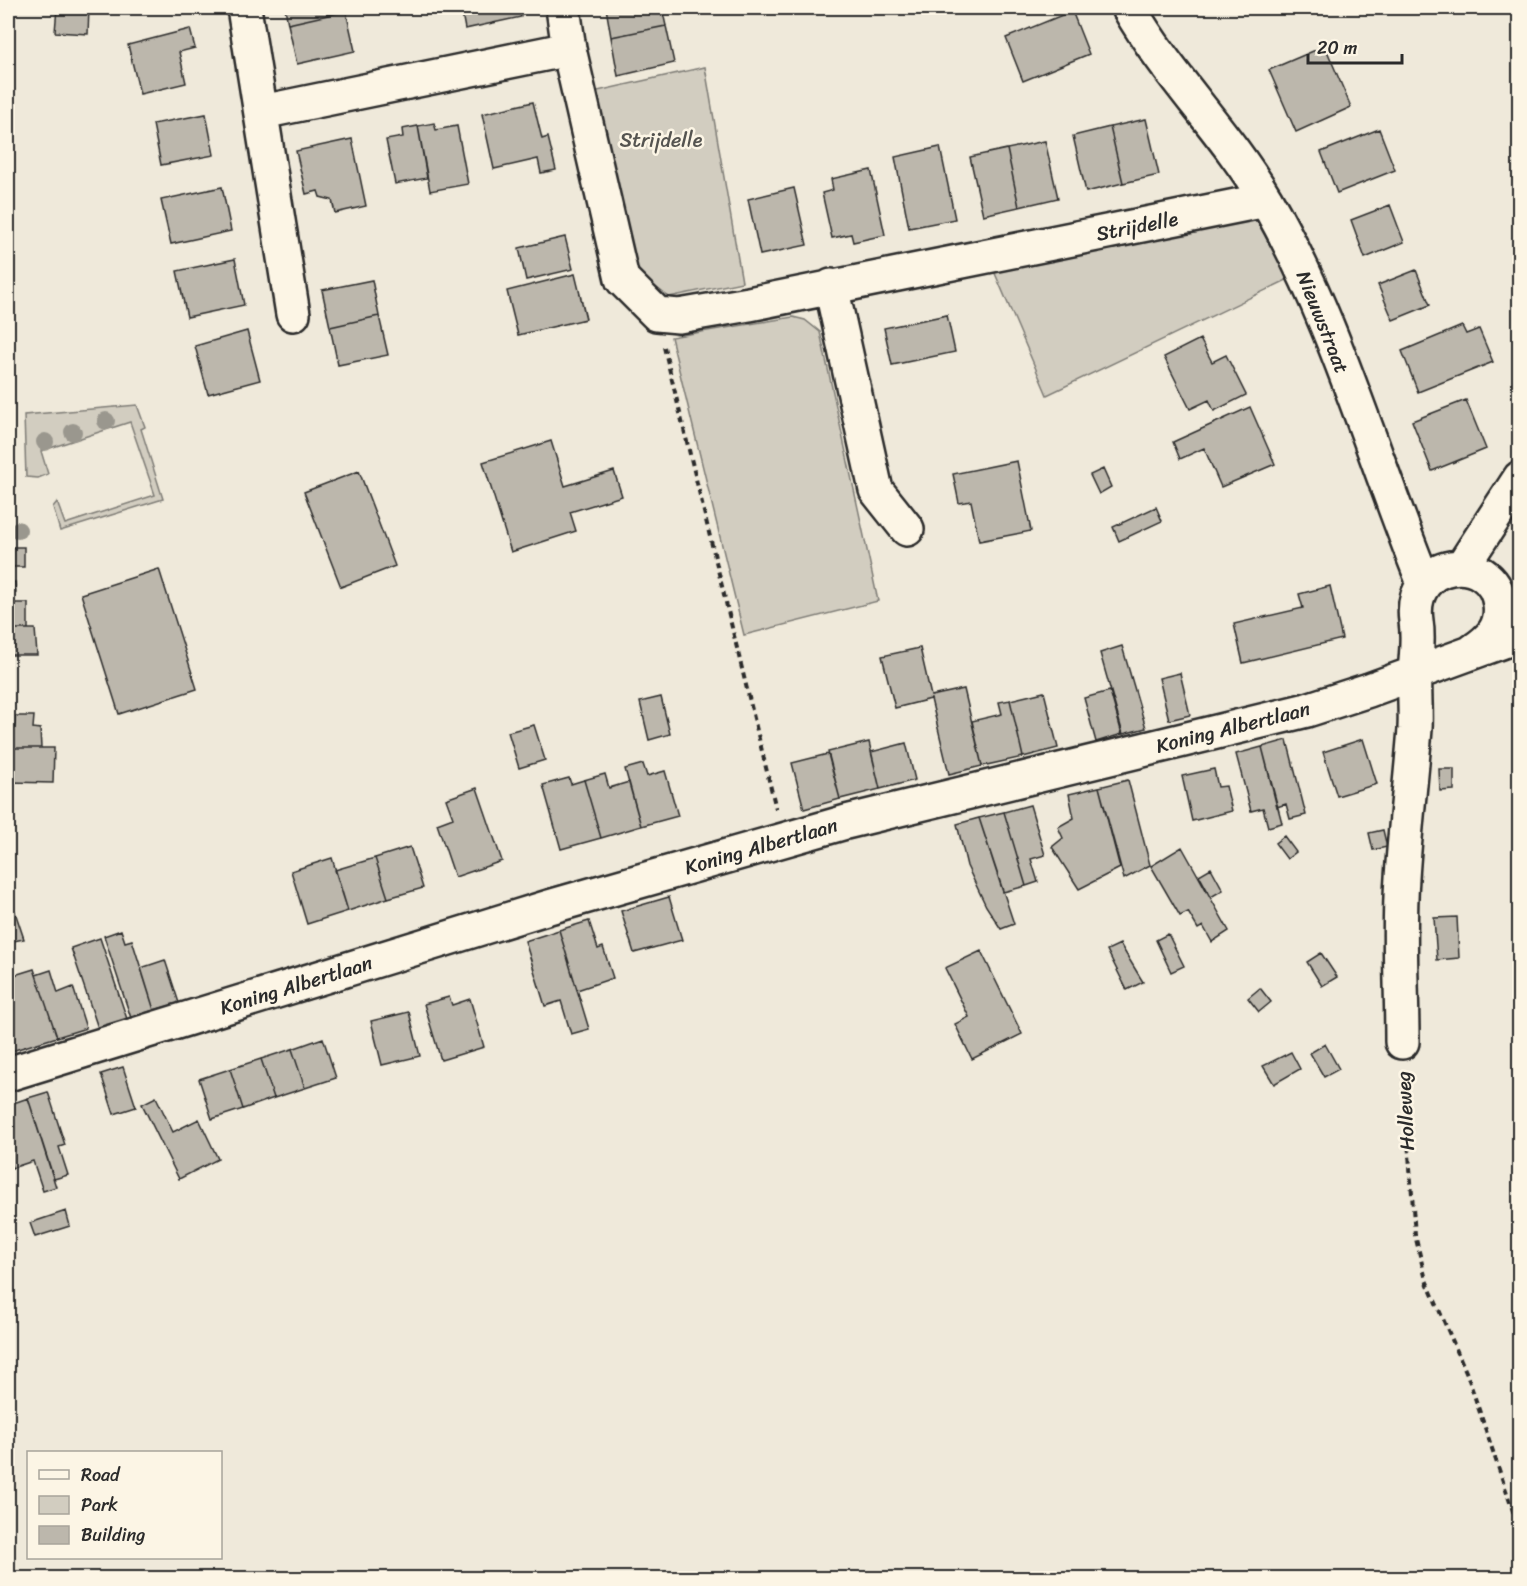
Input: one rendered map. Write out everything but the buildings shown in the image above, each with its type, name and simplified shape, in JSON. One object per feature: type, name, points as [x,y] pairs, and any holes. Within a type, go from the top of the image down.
[{"type":"street","points":[[244,8],[293,314]]},
{"type":"street","points":[[563,8],[569,49],[622,279],[657,314]]},
{"type":"street","name":"Nieuwstraat","points":[[1129,8],[1143,32],[1235,151],[1266,200],[1311,286],[1424,583]]},
{"type":"street","points":[[262,112],[569,49]]},
{"type":"street","name":"Strijdelle","points":[[657,314],[679,316],[1266,200]]},
{"type":"street","points":[[831,286],[876,490],[907,529]]},
{"type":"street","points":[[1462,567],[1520,478]]},
{"type":"street","points":[[1402,1042],[1402,881],[1415,727],[1415,672],[1419,649],[1414,606],[1424,583],[1442,569],[1462,567],[1480,572],[1490,581],[1499,595],[1501,614],[1497,628],[1488,641],[1473,651]]},
{"type":"street","name":"Koning Albertlaan","points":[[8,1074],[549,907],[784,840],[1307,710],[1520,635]]},
{"type":"path","points":[[657,314],[733,637],[784,840]]},
{"type":"path","name":"Holleweg","points":[[1402,1042],[1415,1235],[1426,1280],[1467,1374],[1520,1532]]},
{"type":"green space","name":"Strijdelle","points":[[705,67],[742,282],[669,297],[634,271],[593,92]]},
{"type":"green space","points":[[1252,220],[1262,222],[1291,278],[1047,395],[994,271]]},
{"type":"green space","points":[[793,317],[805,320],[820,332],[878,601],[744,635],[671,337]]},
{"type":"green space","points":[[137,405],[145,427],[141,429],[163,499],[60,531],[53,507],[57,502],[65,524],[155,495],[130,422],[41,451],[48,474],[38,478],[26,477],[24,415]]}]
